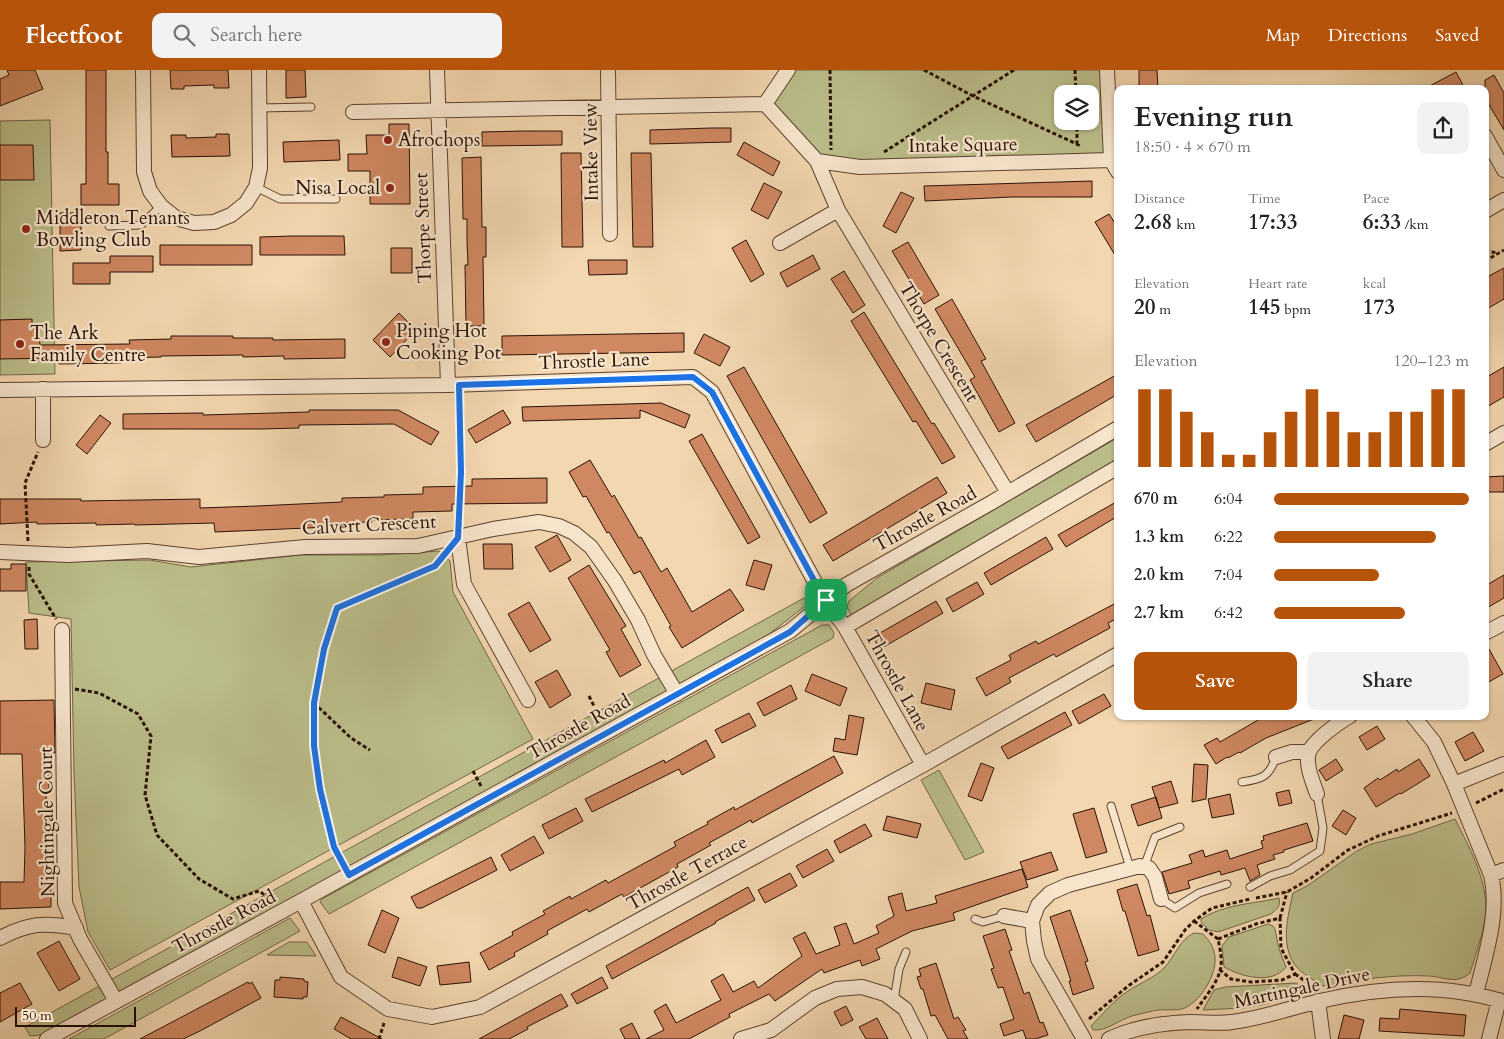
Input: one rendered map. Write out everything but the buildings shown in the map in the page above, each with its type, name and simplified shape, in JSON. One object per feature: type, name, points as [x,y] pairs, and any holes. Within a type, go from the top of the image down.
[{"type":"street","points":[[143,70],[144,172],[150,191],[161,206],[176,218],[194,223],[214,222],[232,216],[246,203],[256,187],[260,168],[259,70]]},
{"type":"street","name":"Thorpe Street","points":[[437,70],[453,385]]},
{"type":"street","name":"Intake View","points":[[608,70],[610,234]]},
{"type":"street","points":[[353,112],[765,104],[788,70]]},
{"type":"street","points":[[1107,70],[1114,166]]},
{"type":"street","name":"Thorpe Crescent","points":[[765,104],[817,161],[838,210],[1008,493]]},
{"type":"street","points":[[1489,143],[1504,170]]},
{"type":"street","name":"Intake Square","points":[[817,161],[860,167],[1114,166]]},
{"type":"street","points":[[1489,210],[1502,205]]},
{"type":"street","points":[[780,243],[838,210]]},
{"type":"street","name":"Throstle Lane","points":[[0,390],[453,385],[693,377],[712,392],[816,584],[845,627],[923,765]]},
{"type":"street","points":[[43,440],[44,389]]},
{"type":"street","name":"Throstle Road","points":[[47,1039],[302,902],[790,632],[846,585],[1114,430]]},
{"type":"street","points":[[1489,442],[1504,434]]},
{"type":"street","points":[[845,627],[1114,469]]},
{"type":"street","name":"Calvert Crescent","points":[[0,552],[68,555],[147,551],[199,557],[306,547],[418,546],[493,529],[539,522],[559,526],[574,533],[591,547],[616,581],[638,620],[654,655],[678,694]]},
{"type":"street","points":[[458,538],[464,584],[528,700]]},
{"type":"street","points":[[1489,631],[1504,623]]},
{"type":"street","name":"Nightingale Court","points":[[62,630],[65,903],[80,939],[116,1001]]},
{"type":"street","name":"Throstle Terrace","points":[[302,902],[341,977],[388,1009],[432,1017],[480,1007],[923,765],[1114,656]]},
{"type":"street","points":[[1317,794],[1311,777],[1309,752],[1336,724],[1343,720]]},
{"type":"street","points":[[1416,720],[1434,742],[1464,810],[1498,872],[1494,887],[1492,925],[1476,994]]},
{"type":"street","points":[[1276,757],[1292,752],[1309,752]]},
{"type":"street","points":[[1454,784],[1504,764]]},
{"type":"street","points":[[1081,1034],[1038,959],[1032,921],[1038,905],[1050,893],[1068,885],[1137,868],[1149,868],[1155,877],[1161,899]]},
{"type":"street","points":[[1004,916],[1032,921]]},
{"type":"street","points":[[0,938],[19,928],[50,924],[76,928]]},
{"type":"street","points":[[741,1039],[773,1035],[815,998],[837,989],[862,987],[885,994],[905,1009],[920,1039]]},
{"type":"street","name":"Martingale Drive","points":[[1109,1039],[1148,1026],[1188,1022],[1229,1023],[1256,1019],[1318,1001],[1361,992],[1436,990],[1476,994],[1501,1001]]},
{"type":"street","points":[[1318,1001],[1323,1039]]},
{"type":"street","points":[[1489,1039],[1501,1001]]},
{"type":"lane","points":[[260,108],[311,108]]},
{"type":"lane","points":[[256,187],[280,199],[336,198]]},
{"type":"lane","points":[[109,226],[141,226],[161,206]]},
{"type":"lane","points":[[453,385],[461,472]]},
{"type":"lane","points":[[1242,782],[1265,776],[1272,769],[1276,757]]},
{"type":"lane","points":[[1250,887],[1270,876],[1290,870],[1320,851],[1323,828],[1317,794]]},
{"type":"lane","points":[[1111,806],[1137,868]]},
{"type":"lane","points":[[1137,868],[1155,837],[1180,827]]},
{"type":"lane","points":[[1161,899],[1176,908],[1199,893],[1227,884]]},
{"type":"lane","points":[[975,919],[983,922],[1004,916]]},
{"type":"lane","points":[[894,1001],[898,969],[906,952]]},
{"type":"path","points":[[830,70],[832,163]]},
{"type":"path","points":[[924,70],[973,96],[1086,148]]},
{"type":"path","points":[[860,167],[1014,70]]},
{"type":"path","points":[[1075,70],[1076,85]]},
{"type":"path","points":[[1077,130],[1077,145]]},
{"type":"path","points":[[1489,259],[1504,250]]},
{"type":"path","points":[[1489,252],[1498,253]]},
{"type":"path","points":[[43,440],[25,483],[30,574],[62,630]]},
{"type":"path","points":[[349,875],[334,847],[320,789],[314,746],[314,703],[324,649],[337,608],[435,566],[458,538],[461,472]]},
{"type":"path","points":[[64,687],[99,693],[138,714],[151,736],[145,794],[157,835],[199,879],[233,899],[260,892],[286,910]]},
{"type":"path","points":[[589,696],[594,706]]},
{"type":"path","points":[[314,703],[351,738],[370,750]]},
{"type":"path","points":[[1081,1034],[1128,986],[1163,962],[1185,930],[1212,908],[1287,892],[1311,878],[1348,850],[1378,836],[1464,810],[1504,789]]},
{"type":"path","points":[[1287,892],[1280,918],[1281,948],[1295,974],[1316,989],[1318,1001]]},
{"type":"path","points":[[1218,939],[1256,924],[1280,918]]},
{"type":"path","points":[[1188,1022],[1214,983],[1220,970],[1218,939],[1194,921]]},
{"type":"path","points":[[1220,970],[1231,979],[1250,982],[1282,980],[1295,974]]},
{"type":"green space","points":[[788,70],[1107,70],[1111,160],[817,161],[765,104]]},
{"type":"green space","name":"Middleton Tenants Bowling Club","points":[[50,120],[55,374],[0,375],[0,121]]},
{"type":"green space","points":[[1114,440],[1114,462],[851,615],[847,607],[849,601],[877,578]]},
{"type":"green space","points":[[439,551],[450,561],[453,592],[533,739],[110,970],[88,932],[79,887],[74,772],[71,619],[29,613],[26,562],[150,560],[191,567],[300,555],[381,555]]},
{"type":"green space","points":[[804,598],[808,604],[764,638],[48,1034],[30,1036],[25,1027]]},
{"type":"green space","points":[[822,625],[829,625],[834,633],[833,638],[329,914],[320,902],[322,899]]},
{"type":"green space","points":[[939,770],[984,852],[965,860],[921,780]]},
{"type":"green space","points":[[1455,819],[1476,863],[1485,898],[1484,924],[1470,973],[1460,979],[1402,976],[1323,986],[1308,977],[1295,965],[1290,957],[1286,939],[1287,920],[1293,893],[1307,886],[1357,851],[1371,844],[1412,834]]},
{"type":"green space","points":[[1279,898],[1278,907],[1271,914],[1218,932],[1209,930],[1201,922],[1201,919],[1220,910]]},
{"type":"green space","points":[[290,918],[300,931],[104,1039],[69,1039]]},
{"type":"green space","points":[[1268,924],[1275,929],[1279,949],[1286,967],[1280,973],[1265,978],[1256,978],[1239,974],[1224,967],[1222,946],[1229,937]]},
{"type":"green space","points":[[1194,933],[1205,936],[1212,947],[1215,957],[1210,980],[1195,1001],[1182,1009],[1162,1010],[1132,1016],[1103,1029],[1093,1030],[1091,1026],[1113,1003],[1128,991],[1160,972],[1185,939]]},
{"type":"green space","points":[[289,942],[307,942],[316,956],[267,955]]},
{"type":"green space","points":[[1296,983],[1308,991],[1261,1005],[1203,1010],[1214,990],[1225,987]]},
{"type":"place","name":"Afrochops","points":[[388,140]]},
{"type":"place","name":"Nisa Local","points":[[390,188]]},
{"type":"place","name":"Middleton Tenants Bowling Club","points":[[26,229]]},
{"type":"place","name":"Piping Hot Cooking Pot","points":[[386,342]]},
{"type":"place","name":"The Ark Family Centre","points":[[20,344]]},
{"type":"route","points":[[693,377],[712,392],[826,600],[790,632],[349,875],[334,847],[320,789],[314,746],[314,703],[324,649],[337,608],[435,566],[458,538],[461,472],[459,385],[693,377]]}]
